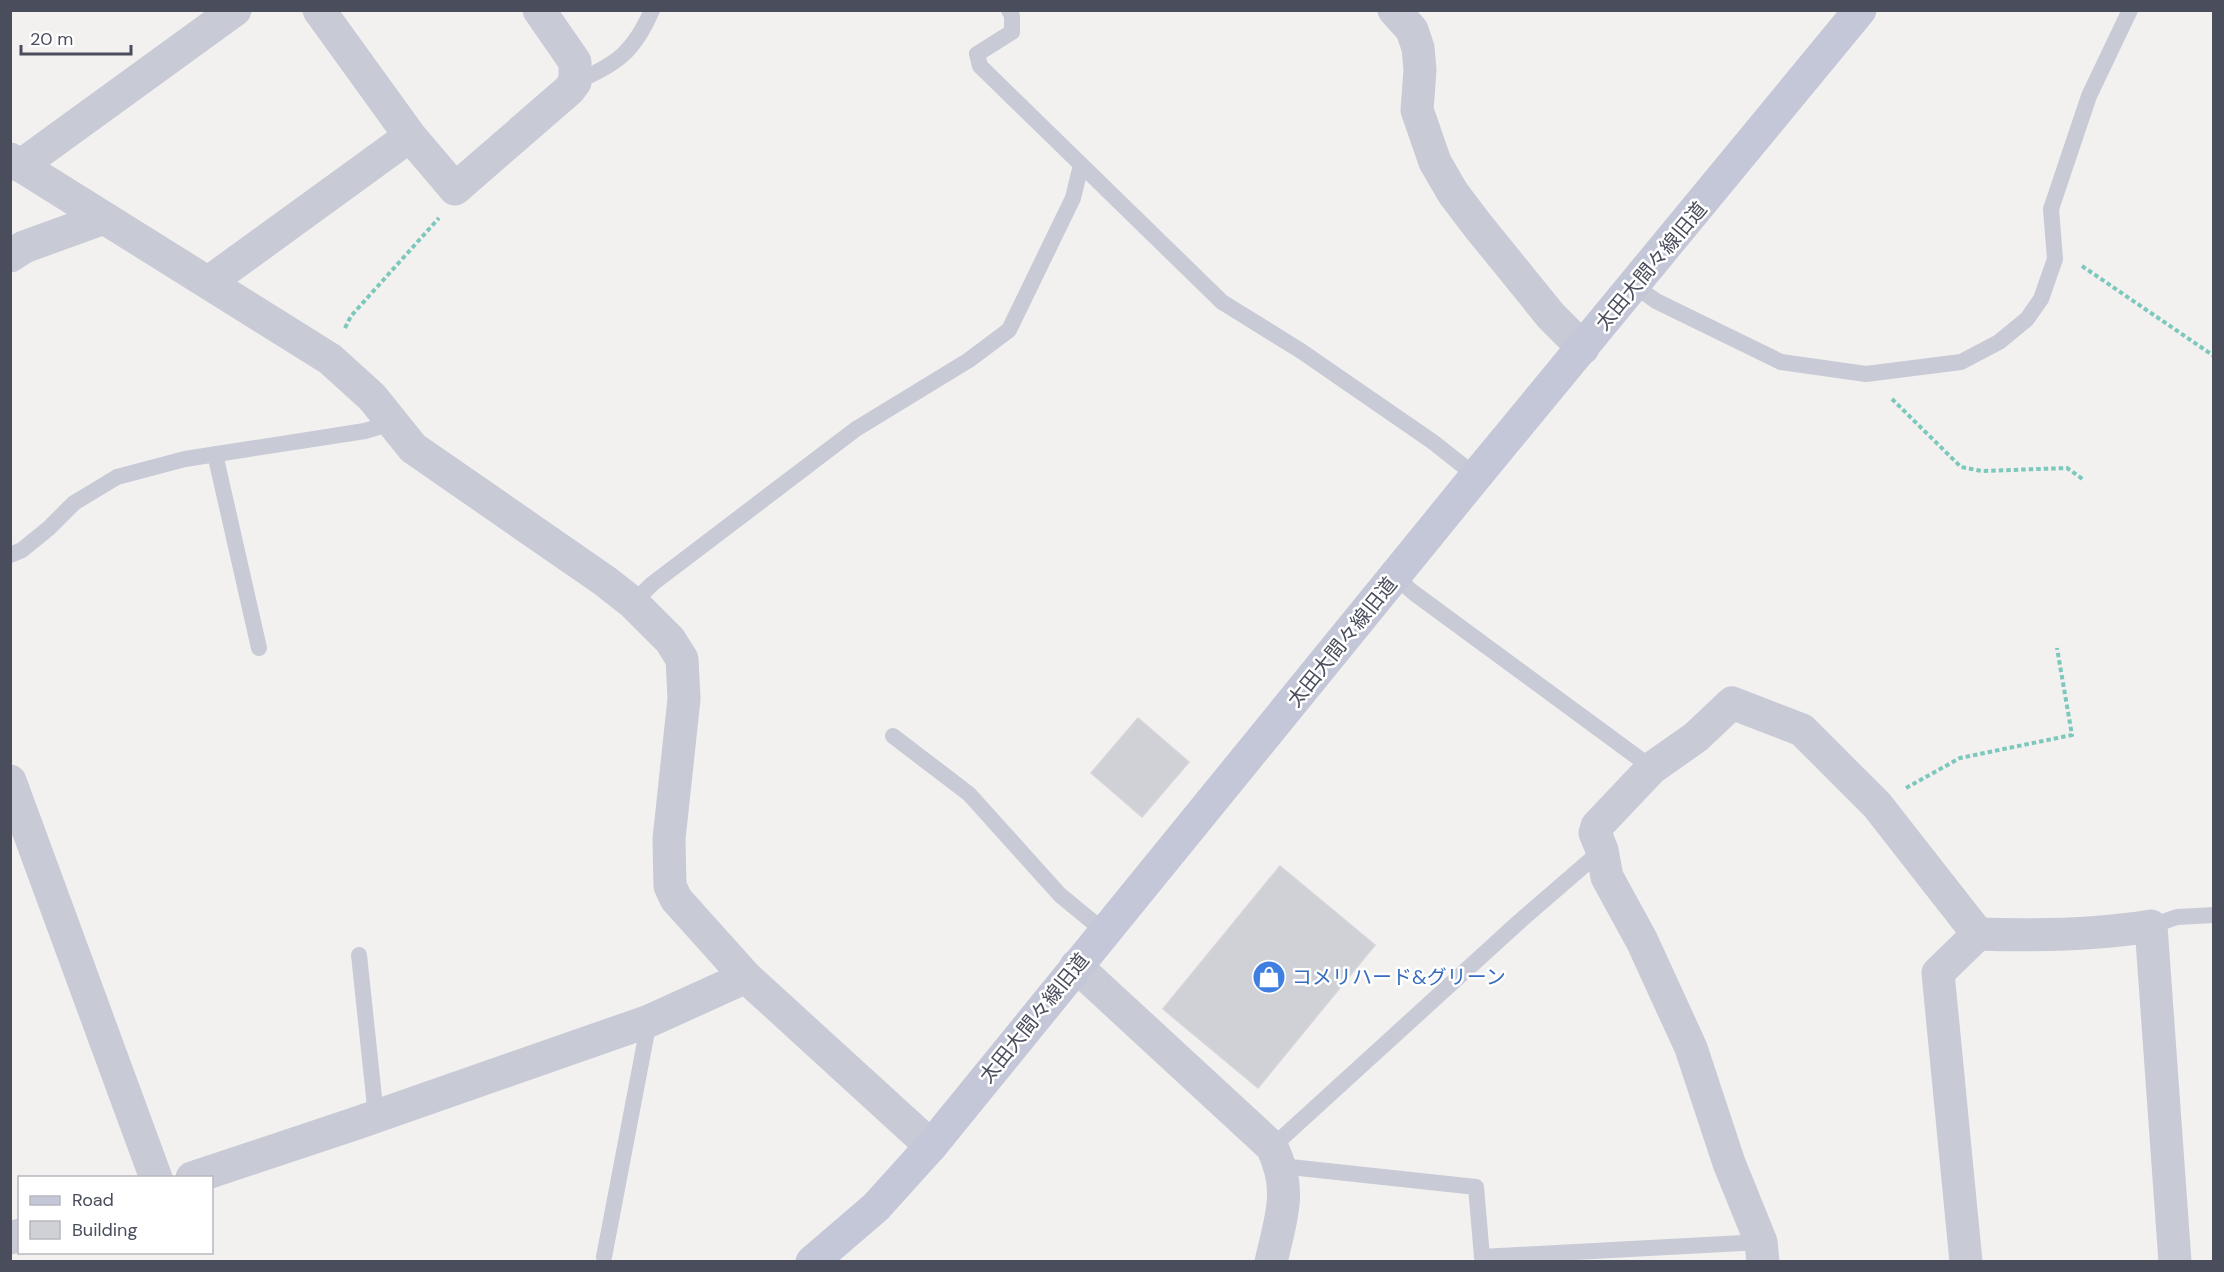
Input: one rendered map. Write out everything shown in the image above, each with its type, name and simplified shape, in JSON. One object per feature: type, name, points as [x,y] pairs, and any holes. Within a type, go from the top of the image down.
[{"type":"street","points":[[236,10],[15,162],[330,359],[372,397],[413,448],[605,580],[633,603],[670,640],[682,660],[684,699],[669,839],[670,886],[676,899],[746,977],[932,1146]]},
{"type":"street","points":[[319,10],[410,136],[455,189],[569,90],[575,82],[575,62],[539,10]]},
{"type":"street","name":"太田大間々線旧道","points":[[812,1262],[876,1207],[932,1146],[1476,476],[1635,286],[1860,10]]},
{"type":"street","points":[[1409,17],[1418,48],[1420,70],[1417,110],[1435,162],[1453,193],[1478,226],[1551,316],[1583,348]]},
{"type":"street","points":[[209,282],[410,136]]},
{"type":"street","points":[[10,256],[24,248],[104,218]]},
{"type":"street","points":[[1762,1252],[1691,1048],[1642,941],[1607,877],[1602,850],[1595,833],[1597,825],[1652,768],[1696,737],[1732,703],[1802,730],[1877,805],[1978,934]]},
{"type":"street","points":[[13,794],[155,1176]]},
{"type":"street","points":[[1966,1262],[1938,973],[1978,934],[2016,935],[2151,926],[2175,1262]]},
{"type":"street","points":[[1076,966],[1276,1157],[1285,1188],[1284,1207],[1271,1262]]},
{"type":"street","points":[[198,1176],[649,1020],[746,977]]},
{"type":"lane","points":[[575,82],[602,71],[634,45],[642,34],[652,10]]},
{"type":"lane","points":[[1009,10],[1012,16],[1012,32],[976,54],[980,66],[1222,302],[1310,357],[1433,442],[1476,476]]},
{"type":"lane","points":[[1635,286],[1656,301],[1781,362],[1866,374],[1961,362],[1999,342],[2027,319],[2041,298],[2055,259],[2051,209],[2089,96],[2130,10]]},
{"type":"lane","points":[[633,603],[651,584],[856,429],[969,360],[1009,330],[1073,198],[1081,165]]},
{"type":"lane","points":[[10,555],[22,550],[74,503],[117,477],[185,459],[365,432],[391,423]]},
{"type":"lane","points":[[215,454],[260,648]]},
{"type":"lane","points":[[1395,577],[1652,768]]},
{"type":"lane","points":[[893,736],[969,794],[1060,895],[1088,916],[1104,932]]},
{"type":"lane","points":[[1276,1157],[1511,929],[1602,850]]},
{"type":"lane","points":[[2151,926],[2177,918],[2214,915]]},
{"type":"lane","points":[[359,955],[376,1116]]},
{"type":"lane","points":[[604,1257],[649,1020]]},
{"type":"lane","points":[[1276,1157],[1476,1187],[1482,1257],[1762,1252]]},
{"type":"path","points":[[330,359],[351,316],[452,205],[455,189]]},
{"type":"path","points":[[2055,259],[2079,264],[2214,356]]},
{"type":"path","points":[[1866,374],[1960,467],[1982,471],[2067,468],[2084,480]]},
{"type":"path","points":[[1877,805],[1960,758],[2072,735],[2057,648]]},
{"type":"building","points":[[1138,718],[1189,762],[1142,817],[1091,773]]},
{"type":"building","name":"コメリハード&グリーン","points":[[1280,866],[1375,945],[1258,1088],[1163,1009]]},
{"type":"place","name":"コメリハード&グリーン","points":[[1269,977]]}]
